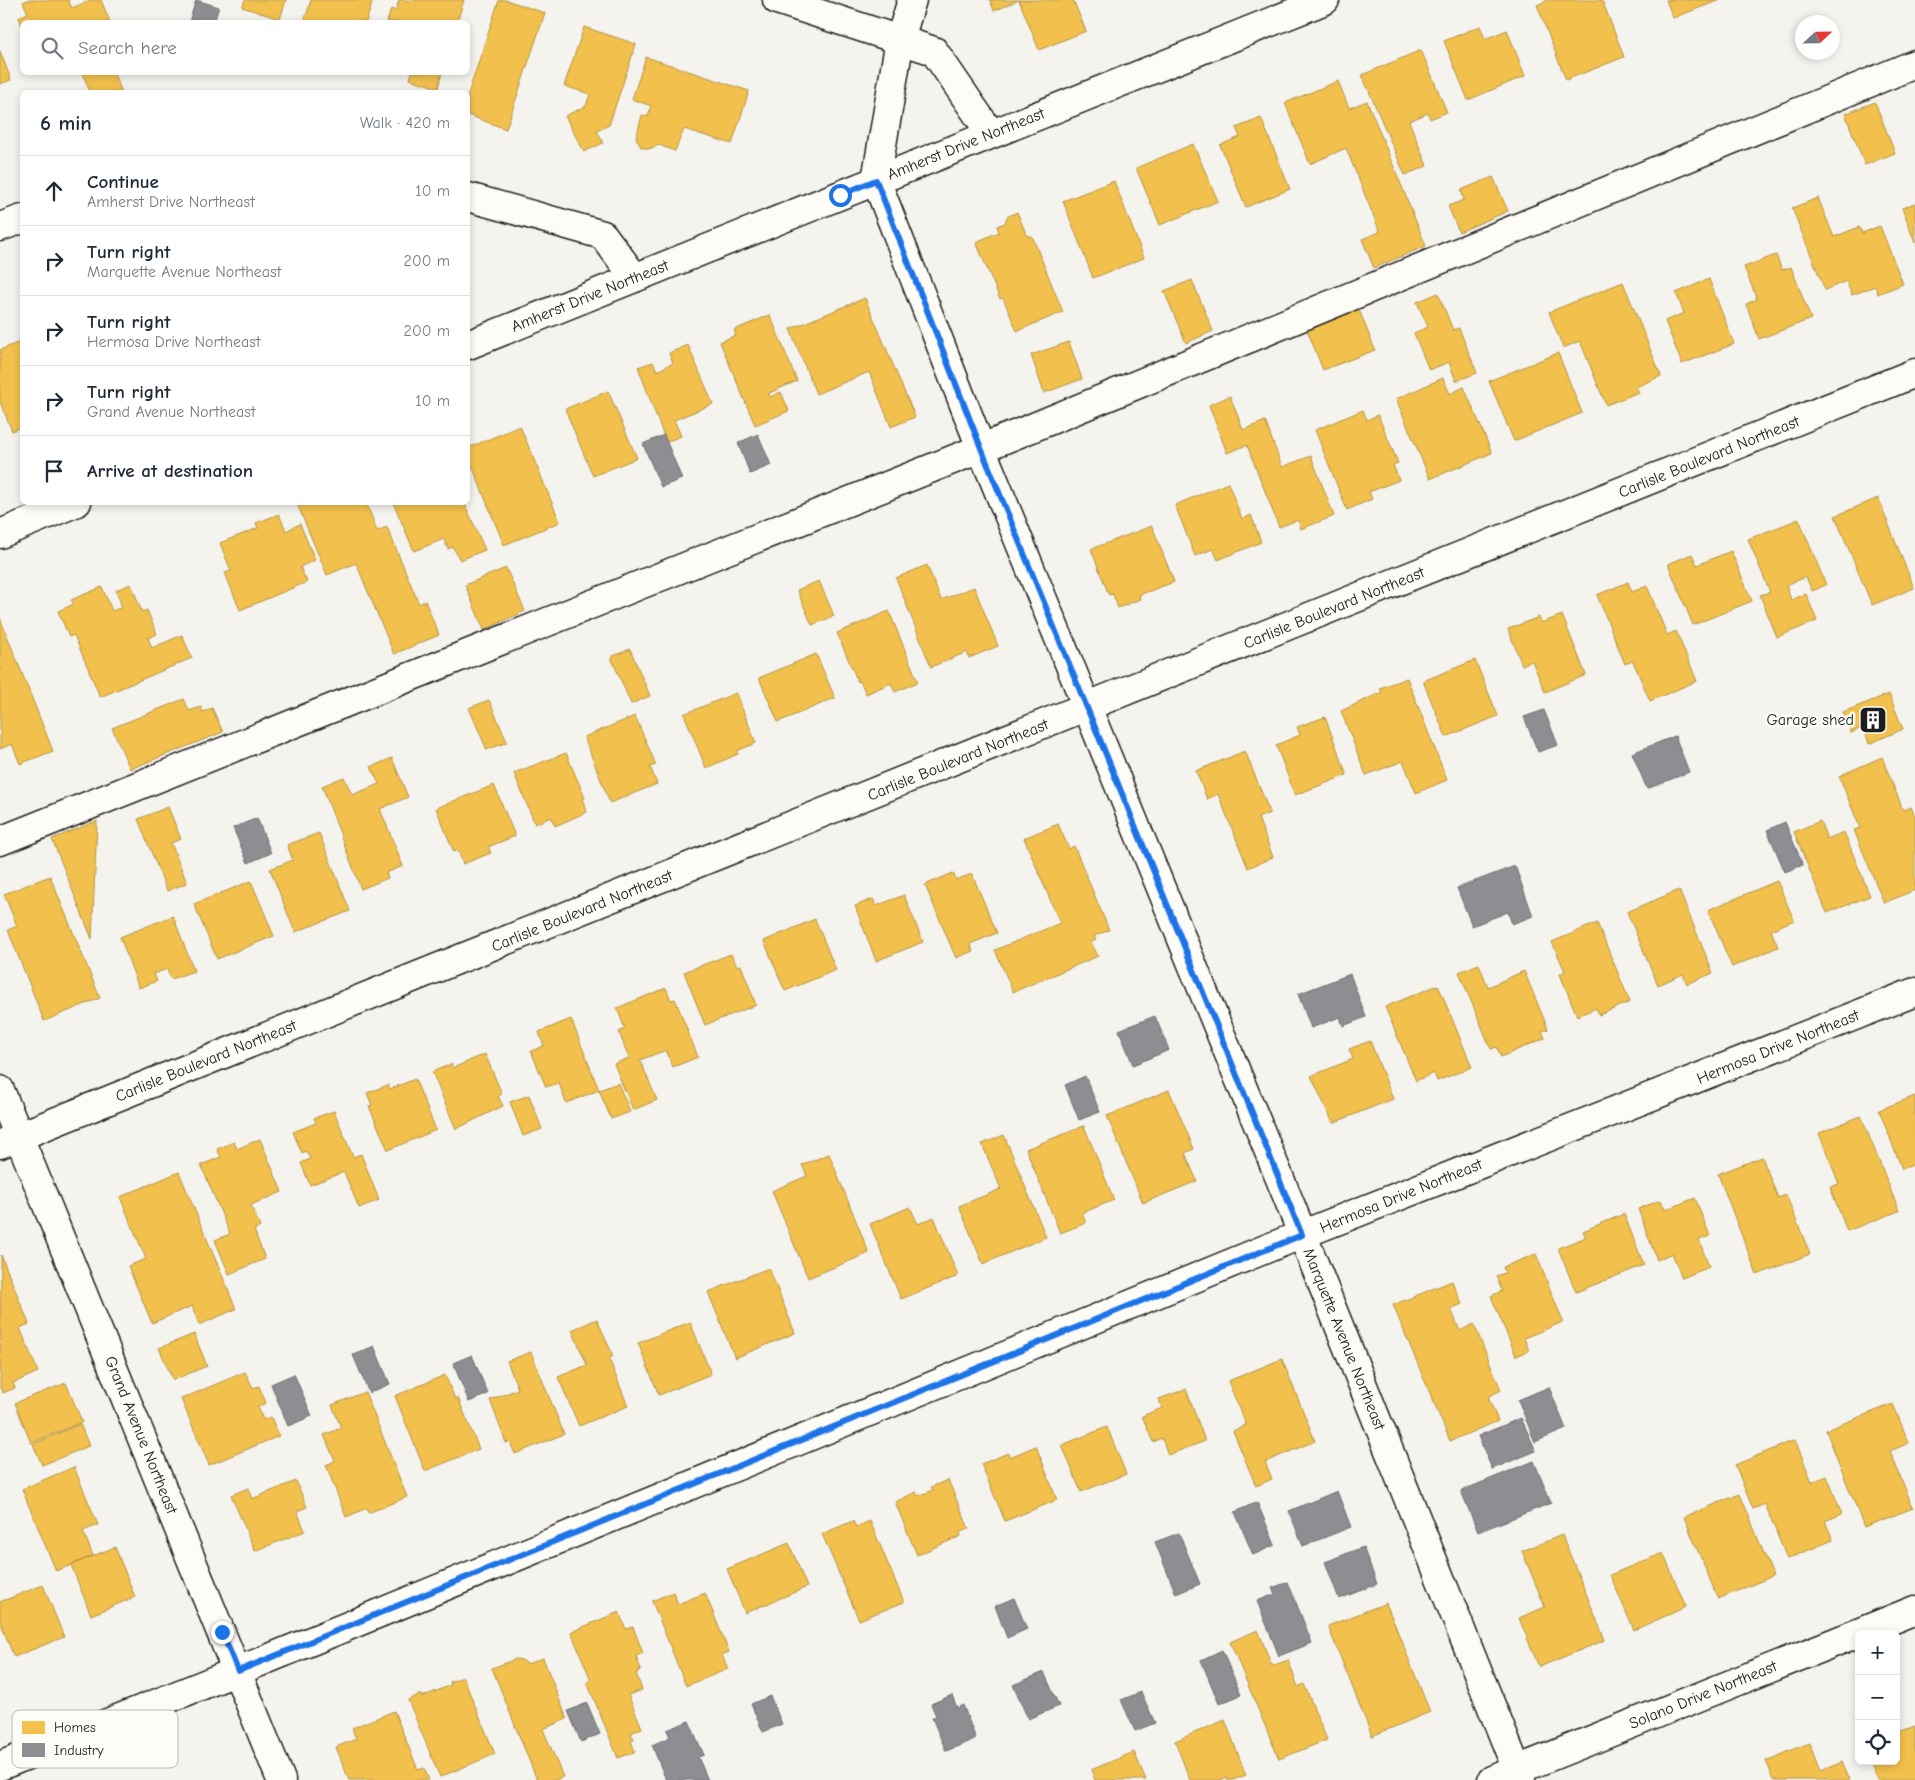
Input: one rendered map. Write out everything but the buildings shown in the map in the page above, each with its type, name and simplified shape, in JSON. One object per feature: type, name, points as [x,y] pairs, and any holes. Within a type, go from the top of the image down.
[{"type":"street","points":[[777,0],[934,51],[991,134]]},
{"type":"street","points":[[876,180],[900,39],[912,0]]},
{"type":"street","name":"Amherst Drive Northeast","points":[[470,344],[1325,0]]},
{"type":"street","points":[[0,841],[981,448],[1915,64]]},
{"type":"street","name":"Marquette Avenue Northeast","points":[[876,180],[981,448],[1302,1235],[1519,1775]]},
{"type":"street","points":[[470,198],[603,235],[635,278]]},
{"type":"street","points":[[0,227],[20,220]]},
{"type":"street","name":"Carlisle Boulevard Northeast","points":[[9,1140],[1087,708],[1915,373]]},
{"type":"street","points":[[0,534],[70,505]]},
{"type":"street","name":"Hermosa Drive Northeast","points":[[140,1710],[1302,1235],[1915,992]]},
{"type":"street","name":"Grand Avenue Northeast","points":[[0,1090],[9,1140],[238,1671],[281,1780]]},
{"type":"street","name":"Solano Drive Northeast","points":[[1492,1780],[1519,1775],[1915,1610]]},
{"type":"street","name":"Hermosa Drive Northeast","points":[[0,1766],[12,1761]]},
{"type":"place","name":"Garage shed","points":[[1873,720]]},
{"type":"route","points":[[222,1632],[238,1671],[1302,1235],[981,448],[876,180],[840,195]]}]
